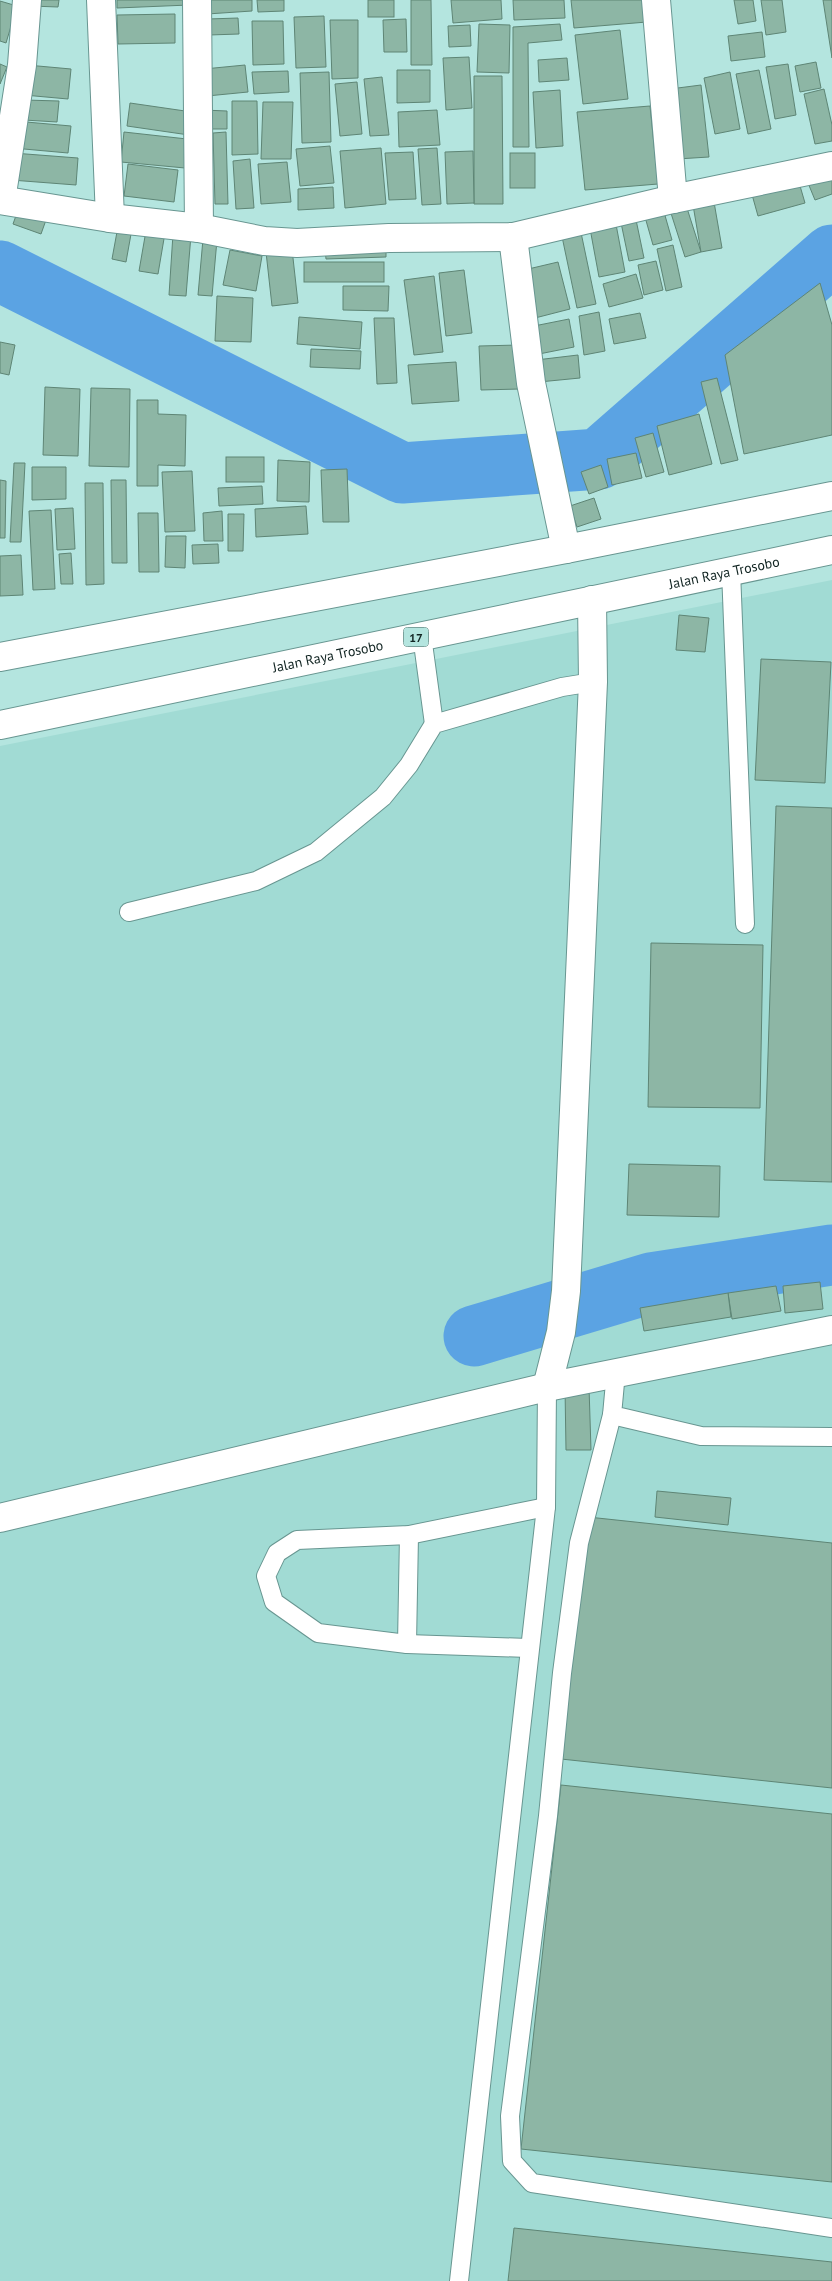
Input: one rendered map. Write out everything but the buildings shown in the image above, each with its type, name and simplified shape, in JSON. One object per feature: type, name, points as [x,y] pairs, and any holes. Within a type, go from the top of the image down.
[{"type":"main road","points":[[27,0],[22,65],[0,200],[110,218],[199,228],[264,241],[297,243],[389,238],[513,237],[673,199],[832,166]]},
{"type":"main road","points":[[101,0],[110,218]]},
{"type":"main road","points":[[197,0],[199,228]]},
{"type":"main road","points":[[656,0],[673,199]]},
{"type":"main road","points":[[513,237],[531,384],[566,549]]},
{"type":"main road","points":[[0,657],[832,496]]},
{"type":"main road","name":"Jalan Raya Trosobo","points":[[0,725],[832,550]]},
{"type":"main road","points":[[547,1387],[561,1332],[566,1291],[593,682],[592,600]]},
{"type":"main road","points":[[0,1518],[547,1387],[832,1330]]},
{"type":"lane","points":[[730,571],[744,924]]},
{"type":"lane","points":[[129,912],[256,881],[316,852],[382,797],[409,765],[434,724],[422,636]]},
{"type":"lane","points":[[434,724],[562,687],[593,682]]},
{"type":"lane","points":[[616,1372],[612,1415],[579,1543],[562,1673],[548,1816],[510,2116],[512,2161],[532,2183],[832,2228]]},
{"type":"lane","points":[[459,2281],[528,1648],[546,1507],[547,1387]]},
{"type":"lane","points":[[612,1415],[701,1436],[832,1437]]},
{"type":"lane","points":[[528,1648],[407,1644],[318,1632],[274,1602],[266,1576],[277,1553],[297,1540],[409,1535],[546,1507]]},
{"type":"lane","points":[[407,1644],[409,1535]]},
{"type":"shaded area","points":[[832,580],[832,2281],[0,2281],[0,746]]},
{"type":"waterway","points":[[0,271],[402,473],[599,459],[832,255]]},
{"type":"waterway","points":[[474,1336],[651,1283],[832,1255]]}]
